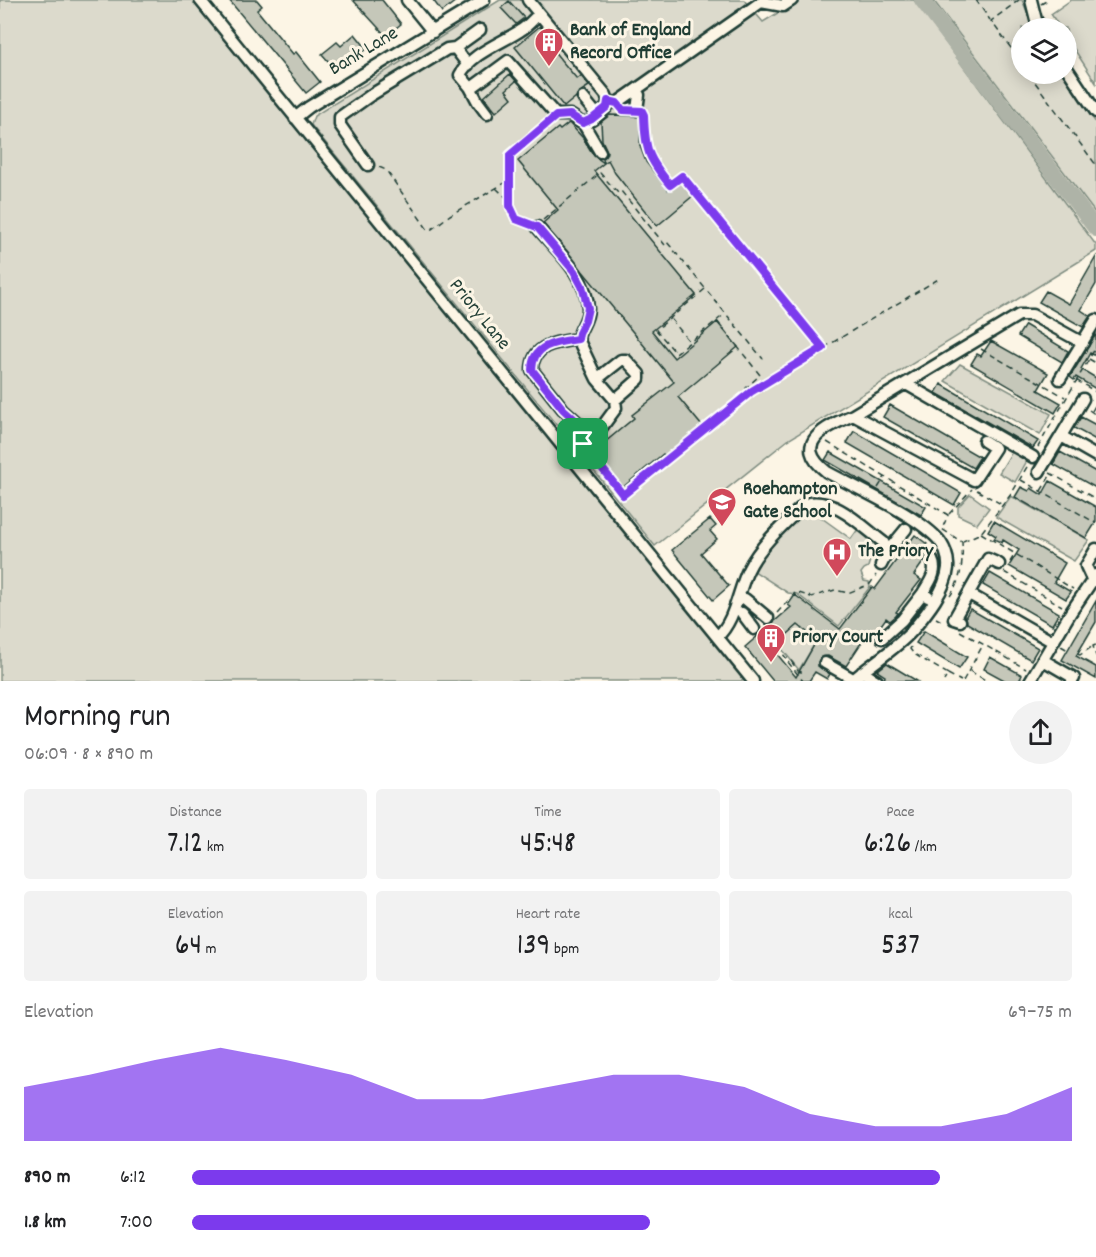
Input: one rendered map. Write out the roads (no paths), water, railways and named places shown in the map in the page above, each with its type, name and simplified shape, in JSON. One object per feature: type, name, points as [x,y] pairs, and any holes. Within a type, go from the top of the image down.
[{"type":"street","name":"Priory Lane","points":[[200,0],[753,681]]},
{"type":"street","points":[[407,0],[433,32]]},
{"type":"street","name":"Bank Lane","points":[[295,118],[309,107],[484,0]]},
{"type":"street","points":[[528,0],[600,88],[608,101],[607,107],[583,123]]},
{"type":"street","points":[[608,101],[617,103],[636,91],[761,2],[783,6],[792,0]]},
{"type":"street","points":[[1031,0],[1036,18]]},
{"type":"street","points":[[487,114],[460,75],[468,65],[494,44],[519,31],[539,14]]},
{"type":"street","points":[[368,165],[340,125],[340,117],[370,95],[447,49],[455,48],[480,30]]},
{"type":"street","points":[[455,48],[468,65]]},
{"type":"street","points":[[470,87],[508,61],[556,116],[570,115],[583,123],[600,152]]},
{"type":"street","points":[[1077,84],[1096,112]]},
{"type":"street","points":[[636,91],[639,94],[637,110]]},
{"type":"street","points":[[583,98],[597,115]]},
{"type":"street","points":[[537,227],[574,271],[582,286],[587,300],[587,315],[578,339],[597,379],[615,400],[616,408],[612,416],[570,455]]},
{"type":"street","points":[[856,677],[911,632],[945,582],[948,566],[945,550],[939,540],[909,517],[816,464],[811,447],[816,437],[825,427],[854,415],[1024,314],[1032,315],[1083,343]]},
{"type":"street","points":[[1060,379],[1096,320]]},
{"type":"street","points":[[578,339],[545,345],[537,352],[532,362],[532,370],[563,409],[593,436]]},
{"type":"street","points":[[597,379],[621,360],[626,360],[639,374],[639,379],[615,400]]},
{"type":"street","points":[[906,384],[1033,457]]},
{"type":"street","points":[[1044,471],[1083,399]]},
{"type":"street","points":[[854,415],[974,480],[995,447],[984,441]]},
{"type":"street","points":[[1061,436],[1096,456]]},
{"type":"street","points":[[737,612],[747,571],[753,560],[806,504],[814,501],[842,510],[883,542],[887,548],[881,565]]},
{"type":"street","points":[[887,548],[892,546],[906,529]]},
{"type":"street","points":[[1033,677],[1094,577],[1086,566],[1096,549]]},
{"type":"street","points":[[960,621],[954,619],[988,559],[999,564]]},
{"type":"street","points":[[882,638],[902,620],[922,593],[933,574],[935,566],[932,560]]},
{"type":"street","points":[[922,593],[934,601]]},
{"type":"street","points":[[969,594],[1053,642]]},
{"type":"street","points":[[717,637],[747,601],[768,618]]},
{"type":"street","points":[[737,612],[754,629]]},
{"type":"street","points":[[1043,660],[1074,678],[1072,681]]},
{"type":"street","points":[[825,663],[856,677],[877,681]]},
{"type":"waterway","points":[[922,0],[1096,229]]},
{"type":"place","name":"Bank of England Record Office","points":[[549,68]]},
{"type":"place","name":"Roehampton Gate School","points":[[722,528]]},
{"type":"place","name":"The Priory","points":[[837,578]]},
{"type":"place","name":"Priory Court","points":[[771,664]]}]
